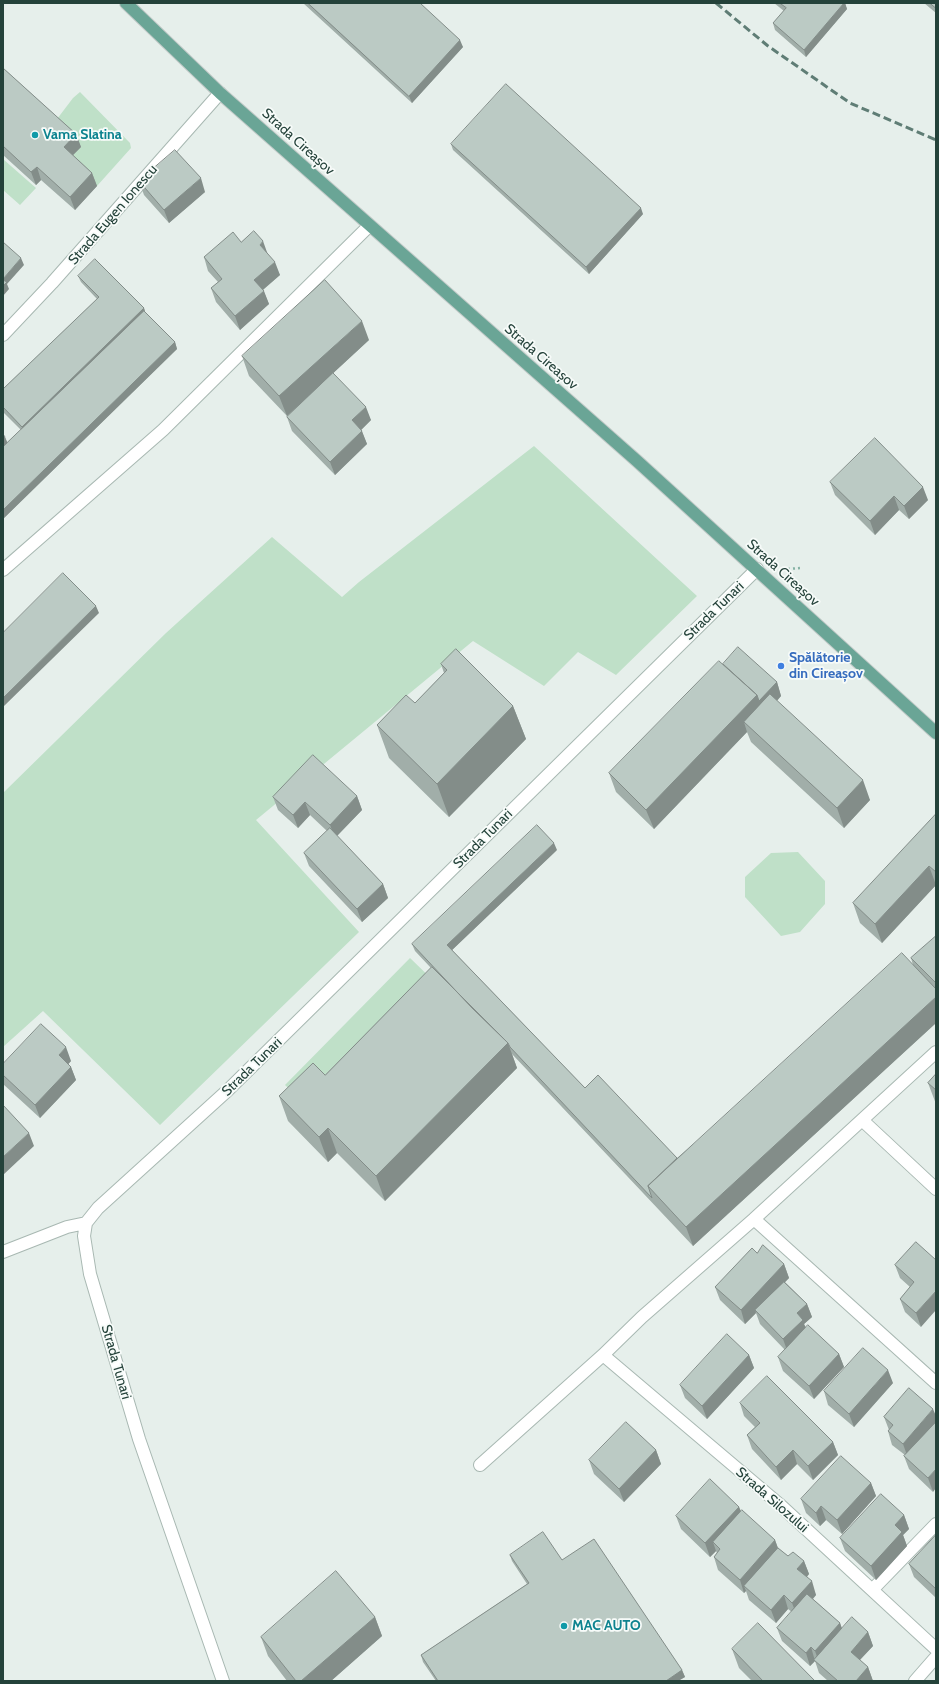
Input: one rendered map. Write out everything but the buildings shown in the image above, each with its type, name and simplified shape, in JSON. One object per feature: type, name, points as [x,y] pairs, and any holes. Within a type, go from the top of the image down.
[{"type":"main road","name":"Strada Cireașov","points":[[126,3],[220,93],[637,461],[936,733]]},
{"type":"street","name":"Strada Eugen Ionescu","points":[[3,335],[52,284],[220,93]]},
{"type":"street","points":[[3,570],[163,430],[369,226]]},
{"type":"street","name":"Strada Tunari","points":[[223,1681],[139,1439],[90,1274],[84,1236],[86,1223],[98,1208],[228,1090],[757,569]]},
{"type":"street","points":[[480,1465],[603,1355],[642,1317],[754,1219],[936,1052]]},
{"type":"street","points":[[862,1120],[936,1189]]},
{"type":"street","points":[[754,1219],[936,1383]]},
{"type":"street","points":[[3,1252],[67,1227],[86,1223]]},
{"type":"street","name":"Strada Silozului","points":[[603,1355],[779,1504],[936,1649]]},
{"type":"street","points":[[872,1590],[936,1524]]},
{"type":"street","points":[[915,1681],[936,1657]]},
{"type":"green space","points":[[80,92],[130,143],[131,148],[97,186],[68,160],[54,123],[73,98]]},
{"type":"green space","points":[[3,159],[36,188],[20,205],[3,190]]},
{"type":"green space","points":[[534,446],[697,596],[616,675],[578,652],[544,686],[473,641],[256,820],[359,932],[160,1125],[43,1011],[3,1047],[3,793],[166,633],[272,537],[342,597],[359,582]]},
{"type":"green space","points":[[798,852],[825,881],[825,904],[800,932],[781,936],[745,897],[745,877],[771,853]]},
{"type":"green space","points":[[410,958],[440,987],[303,1102],[285,1085]]},
{"type":"railway","points":[[716,3],[768,46],[850,103],[936,140]]},
{"type":"place","name":"Vama Slatina","points":[[35,135]]},
{"type":"place","name":"Spălătorie din Cireașov","points":[[781,666]]},
{"type":"place","name":"MAC AUTO","points":[[564,1626]]}]
